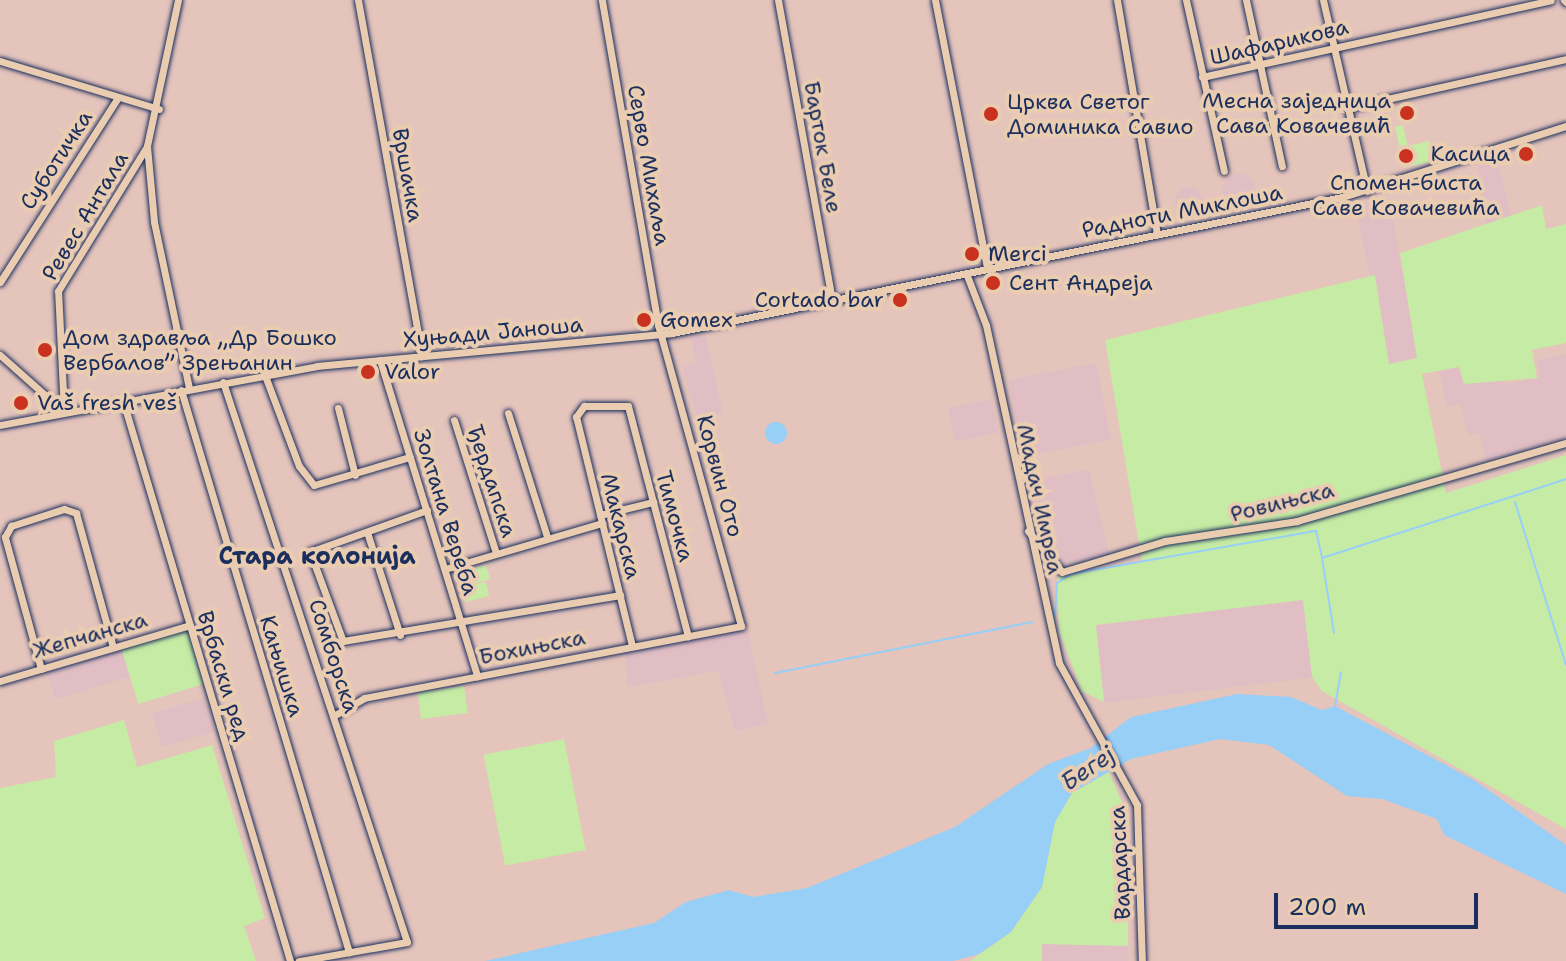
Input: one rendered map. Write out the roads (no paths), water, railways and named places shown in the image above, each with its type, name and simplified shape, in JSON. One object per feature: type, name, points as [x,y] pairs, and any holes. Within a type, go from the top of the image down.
[{"type":"street","points":[[147,146],[159,109],[178,0]]},
{"type":"street","name":"Вршачка","points":[[358,0],[422,356]]},
{"type":"street","name":"Серво Михаља","points":[[602,0],[662,335]]},
{"type":"street","name":"Барток Беле","points":[[778,0],[832,300]]},
{"type":"street","points":[[935,0],[987,268]]},
{"type":"street","points":[[1117,0],[1157,235]]},
{"type":"street","points":[[1186,0],[1224,171]]},
{"type":"street","points":[[1246,0],[1282,166]]},
{"type":"street","points":[[1323,0],[1367,191]]},
{"type":"street","name":"Шафарикова","points":[[1202,77],[1551,0]]},
{"type":"street","points":[[1347,108],[1566,59]]},
{"type":"street","name":"Суботичка","points":[[0,61],[117,99],[159,109]]},
{"type":"street","name":"Суботичка","points":[[0,282],[117,99]]},
{"type":"street","name":"Радноти Миклоша","points":[[987,268],[1367,191],[1566,126]]},
{"type":"street","name":"Кањишка","points":[[147,146],[154,222],[185,389],[349,952]]},
{"type":"street","name":"Ревес Антала","points":[[64,412],[58,291],[147,146]]},
{"type":"street","name":"Хуњади Јаноша","points":[[0,425],[264,373],[662,335],[987,268]]},
{"type":"street","name":"Мадач Имреа","points":[[966,273],[986,325],[1028,531],[1059,663],[1094,726]]},
{"type":"street","name":"Корвин Ото","points":[[662,335],[741,626]]},
{"type":"street","points":[[0,355],[64,412]]},
{"type":"street","name":"Золтана Вереба","points":[[380,360],[477,676]]},
{"type":"street","points":[[264,373],[299,466],[314,485],[410,457]]},
{"type":"street","name":"Сомборска","points":[[223,382],[335,715],[407,942],[349,952]]},
{"type":"street","name":"Врбаски ред","points":[[123,401],[290,961]]},
{"type":"street","name":"Тимочка","points":[[577,414],[584,406],[628,406],[688,636]]},
{"type":"street","points":[[338,408],[355,475]]},
{"type":"street","points":[[508,413],[547,537]]},
{"type":"street","name":"Макарска","points":[[577,414],[632,646]]},
{"type":"street","name":"Ђердапска","points":[[454,420],[496,553]]},
{"type":"street","name":"Ровињска","points":[[1028,531],[1062,572],[1165,541],[1297,521],[1566,443]]},
{"type":"street","points":[[445,569],[653,502]]},
{"type":"street","points":[[41,669],[5,534],[64,509],[76,513],[113,647]]},
{"type":"street","points":[[427,510],[310,552],[343,641],[400,635],[462,621],[620,595]]},
{"type":"street","points":[[367,532],[400,635]]},
{"type":"street","name":"Жепчанска","points":[[0,681],[190,625]]},
{"type":"street","name":"Бохињска","points":[[335,715],[364,698],[741,626]]},
{"type":"street","name":"Вардарска","points":[[1094,726],[1125,776],[1138,816],[1142,961]]},
{"type":"street","points":[[299,961],[349,952]]},
{"type":"water","points":[[776,422],[784,425],[787,433],[784,441],[776,444],[768,441],[765,433],[768,425]]},
{"type":"water","name":"Бегеј","points":[[1237,694],[1291,697],[1322,710],[1335,706],[1474,780],[1566,845],[1566,894],[1444,835],[1437,819],[1382,799],[1347,796],[1269,745],[1220,739],[1131,759],[1072,793],[1055,822],[1042,887],[1011,932],[979,954],[953,961],[485,961],[654,923],[686,902],[729,890],[753,897],[807,888],[955,827],[1048,764],[1091,748],[1131,717]]},
{"type":"waterway","points":[[1334,633],[1322,558],[1566,479]]},
{"type":"waterway","points":[[1515,502],[1566,665]]},
{"type":"waterway","points":[[1055,617],[1057,583],[1071,574],[1316,531],[1322,556]]},
{"type":"waterway","points":[[775,673],[1033,622]]},
{"type":"waterway","points":[[1335,706],[1341,673]]},
{"type":"place","name":"Месна заједница Сава Ковачевић","points":[[1407,113]]},
{"type":"place","name":"Црква Светог Доминика Савио","points":[[991,114]]},
{"type":"place","name":"Касица","points":[[1526,154]]},
{"type":"place","name":"Спомен-биста Саве Ковачевића","points":[[1406,156]]},
{"type":"place","name":"Merci","points":[[972,254]]},
{"type":"place","name":"Сент Андреја","points":[[993,283]]},
{"type":"place","name":"Cortado bar","points":[[900,300]]},
{"type":"place","name":"Gomex","points":[[644,320]]},
{"type":"place","name":"Дом здравља „Др Бошко Вербалов” Зрењанин","points":[[45,350]]},
{"type":"place","name":"Valor","points":[[368,372]]},
{"type":"place","name":"Vaš fresh veš","points":[[21,403]]},
{"type":"district","name":"Стара колонија","points":[[317,557]]}]
